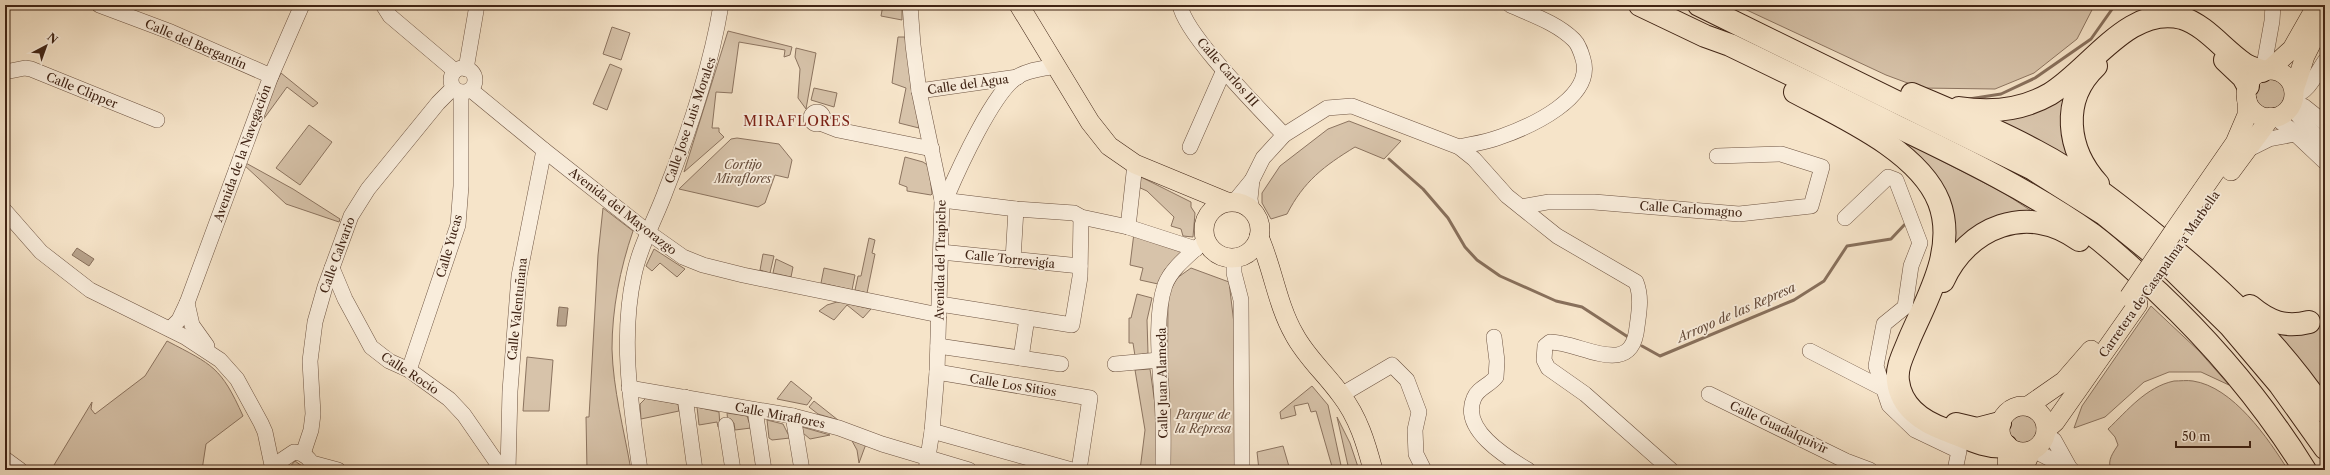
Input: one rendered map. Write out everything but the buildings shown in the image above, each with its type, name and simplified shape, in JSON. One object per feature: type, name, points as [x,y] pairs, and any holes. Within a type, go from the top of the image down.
[{"type":"highway","points":[[1640,5],[1705,36],[1730,45],[1972,162],[2027,193],[2093,236],[2125,260],[2228,363],[2283,434],[2305,470]]},
{"type":"highway","points":[[1699,5],[1806,56],[1836,74],[2033,169],[2104,214],[2172,269],[2230,326],[2280,385],[2325,448]]},
{"type":"highway","points":[[1936,104],[1973,111],[1996,111],[2018,107],[2050,94],[2127,29],[2149,19],[2169,16],[2182,19],[2196,25],[2244,64],[2258,79]]},
{"type":"highway","points":[[2112,199],[2082,163],[2073,143],[2073,106],[2079,89],[2092,70],[2130,35],[2149,27],[2167,24],[2186,30],[2231,65],[2258,79]]},
{"type":"highway","points":[[1705,36],[1725,55],[1884,142],[1921,173],[1939,202],[1945,237],[1936,276],[1901,360],[1898,380],[1900,390],[1911,409],[1928,424],[1994,448],[2007,447]]},
{"type":"highway","points":[[1806,56],[1842,63],[1936,104],[2037,151],[2112,199],[2202,273],[2263,332],[2325,412]]},
{"type":"highway","points":[[2000,423],[1977,429],[1934,417],[1916,402],[1907,376],[1911,356],[1951,266],[1975,239],[1991,229],[2010,224],[2033,222],[2045,225],[2076,238],[2119,270],[2155,290]]},
{"type":"highway","points":[[2202,273],[2223,284],[2259,313],[2277,323],[2294,326],[2308,322]]},
{"type":"main road","points":[[1019,5],[1096,131],[1109,146],[1135,164],[1189,188],[1247,206],[1252,211],[1259,223],[1259,237],[1267,256],[1272,277],[1287,322],[1295,336],[1341,395],[1359,425],[1373,470]]},
{"type":"main road","points":[[2317,5],[2292,49],[2258,79],[2256,112],[2272,117],[2284,114],[2293,98],[2304,56],[2325,17]]},
{"type":"main road","points":[[2258,79],[2285,75],[2293,98]]},
{"type":"main road","name":"Carretera de Casapalma a Marbella","points":[[2046,433],[2055,422],[2133,300],[2179,234],[2235,143],[2247,115],[2258,79]]},
{"type":"main road","name":"Carretera de Casapalma a Marbella","points":[[2179,234],[2272,117]]},
{"type":"main road","points":[[1189,188],[1204,208],[1206,219],[1201,244],[1218,255],[1258,261],[1272,277]]},
{"type":"main road","points":[[1206,219],[1215,208],[1231,202]]},
{"type":"main road","points":[[1239,257],[1252,249],[1259,237]]},
{"type":"main road","name":"Carretera de Casapalma a Marbella","points":[[2028,406],[2071,375],[2133,300]]},
{"type":"main road","points":[[2007,470],[2007,447],[2000,435],[2000,423],[2009,410],[2020,406],[2028,406],[2041,415],[2046,433],[2042,443],[2032,451],[2023,470]]},
{"type":"main road","points":[[2007,447],[2018,452],[2032,451]]},
{"type":"street","name":"Calle del Bergantín","points":[[99,5],[171,32],[271,76]]},
{"type":"street","name":"Avenida de la Navegación","points":[[170,329],[179,320],[187,303],[271,76],[302,5]]},
{"type":"street","points":[[383,5],[390,16],[460,70],[474,76],[475,83],[462,90],[451,77],[460,70],[477,5]]},
{"type":"street","name":"Calle Jose Luis Morales","points":[[640,470],[629,388],[627,340],[628,306],[637,262],[667,189],[713,53],[721,5]]},
{"type":"street","name":"Avenida del Trapiche","points":[[910,5],[912,45],[919,91],[937,170],[942,200],[937,372],[932,431],[927,464]]},
{"type":"street","name":"Calle Carlos III","points":[[1180,5],[1186,21],[1224,70],[1284,135]]},
{"type":"street","points":[[1459,147],[1490,141],[1535,123],[1571,97],[1584,76],[1585,64],[1581,51],[1575,41],[1551,23],[1510,5]]},
{"type":"street","points":[[2258,79],[2272,22],[2273,5]]},
{"type":"street","points":[[2293,98],[2306,90],[2325,61]]},
{"type":"street","name":"Calle del Agua","points":[[919,91],[1018,77],[1055,66]]},
{"type":"street","name":"Calle Clipper","points":[[5,72],[25,68],[31,69],[157,120]]},
{"type":"street","points":[[1190,147],[1224,70]]},
{"type":"street","points":[[942,200],[947,196],[956,175],[1003,90],[1018,77]]},
{"type":"street","name":"Avenida del Mayorazgo","points":[[462,90],[544,150],[679,255],[703,265],[803,288],[940,304]]},
{"type":"street","name":"Calle Calvario","points":[[305,460],[314,414],[310,361],[312,336],[320,302],[359,201],[438,103],[462,90]]},
{"type":"street","name":"Calle Yucas","points":[[409,370],[460,215],[462,90]]},
{"type":"street","points":[[2293,98],[2325,123]]},
{"type":"street","points":[[2293,98],[2305,124],[2325,144]]},
{"type":"street","points":[[1252,211],[1250,199],[1255,174],[1264,158],[1284,135],[1341,106],[1352,106],[1364,112],[1459,147],[1474,159],[1520,207],[1557,236],[1636,282],[1640,292],[1640,305],[1637,336],[1631,349],[1626,353],[1608,355],[1571,345],[1550,342],[1545,346],[1544,360],[1548,368],[1584,394],[1672,470]]},
{"type":"street","points":[[1231,202],[1255,174],[1279,150],[1310,128],[1322,115]]},
{"type":"street","points":[[2272,117],[2295,134],[2325,162]]},
{"type":"street","points":[[822,119],[931,146]]},
{"type":"street","points":[[1284,135],[1310,128]]},
{"type":"street","points":[[2246,151],[2269,139],[2295,134]]},
{"type":"street","points":[[1279,150],[1284,135]]},
{"type":"street","name":"Calle Valentuñana","points":[[508,470],[510,391],[519,276],[544,150]]},
{"type":"street","name":"Calle Carlomagno","points":[[1520,207],[1548,202],[1594,202],[1739,214],[1811,206],[1822,167],[1781,154],[1717,156]]},
{"type":"street","points":[[1128,227],[1135,164]]},
{"type":"street","points":[[937,170],[947,174],[956,175]]},
{"type":"street","points":[[1845,218],[1888,177],[1896,180],[1920,243],[1911,266],[1905,307],[1884,324],[1876,366],[1889,405],[1915,430],[1959,451],[1955,470]]},
{"type":"street","points":[[942,200],[1016,209],[1074,213],[1081,217],[1201,244]]},
{"type":"street","points":[[1013,260],[1016,209]]},
{"type":"street","points":[[5,211],[31,242],[65,272],[110,301],[170,329],[220,360]]},
{"type":"street","points":[[1072,320],[1080,266],[1081,217]]},
{"type":"street","name":"Calle Juan Alameda","points":[[1163,470],[1163,429],[1159,360],[1161,304],[1166,284],[1176,268],[1201,244]]},
{"type":"street","name":"Calle Torrevigía","points":[[941,252],[1080,266]]},
{"type":"street","points":[[1239,257],[1234,273],[1241,300],[1242,470]]},
{"type":"street","name":"Calle Rocío","points":[[332,268],[345,298],[371,347],[389,361],[409,370],[456,406],[502,470]]},
{"type":"street","points":[[187,303],[192,325],[203,342],[236,379],[265,432],[279,448],[305,460],[338,470]]},
{"type":"street","points":[[940,304],[1072,320]]},
{"type":"street","points":[[940,304],[1027,318],[1072,320]]},
{"type":"street","points":[[1021,358],[1027,318]]},
{"type":"street","points":[[1494,337],[1497,361],[1496,377],[1475,396],[1471,414],[1475,424],[1488,442],[1528,470]]},
{"type":"street","points":[[938,346],[1061,364]]},
{"type":"street","points":[[1810,351],[1884,389]]},
{"type":"street","points":[[1115,364],[1159,360]]},
{"type":"street","points":[[1341,395],[1392,365],[1407,380],[1419,412],[1414,430],[1416,454],[1424,470]]},
{"type":"street","name":"Calle Los Sitios","points":[[937,372],[1090,398],[1078,470]]},
{"type":"street","name":"Calle Miraflores","points":[[629,388],[794,416],[839,428],[882,444],[927,464],[968,470]]},
{"type":"street","name":"Calle Guadalquivir","points":[[1709,394],[1844,465],[1870,470]]},
{"type":"street","points":[[685,397],[695,470]]},
{"type":"street","points":[[755,410],[764,470]]},
{"type":"street","points":[[794,416],[802,470]]},
{"type":"street","points":[[726,425],[732,470]]},
{"type":"street","points":[[932,431],[1072,470]]},
{"type":"street","points":[[265,432],[273,470]]},
{"type":"street","points":[[2046,433],[2054,440],[2071,469]]},
{"type":"street","points":[[2032,451],[2071,469]]},
{"type":"street","points":[[5,459],[20,470]]},
{"type":"street","points":[[276,470],[305,460]]},
{"type":"green space","points":[[883,5],[902,8],[902,20],[881,16]]},
{"type":"green space","points":[[1736,5],[2094,6],[2077,39],[2034,73],[1995,89],[1921,88],[1886,75]]},
{"type":"green space","points":[[612,27],[630,33],[621,60],[603,54]]},
{"type":"green space","points":[[728,31],[792,47],[790,55],[784,57],[785,50],[739,42],[732,93],[716,92],[712,128],[719,128],[719,132],[724,137],[684,172]]},
{"type":"green space","points":[[898,37],[905,37],[919,128],[899,123],[906,88],[892,83]]},
{"type":"green space","points":[[796,48],[816,53],[806,109],[798,98],[800,69],[795,57]]},
{"type":"green space","points":[[610,64],[622,69],[607,110],[593,104]]},
{"type":"green space","points":[[281,73],[318,103],[313,107],[287,87],[263,120],[267,101]]},
{"type":"green space","points":[[2270,79],[2276,80],[2284,88],[2284,100],[2276,108],[2270,109],[2264,108],[2256,100],[2255,94],[2256,88],[2264,80]]},
{"type":"green space","points":[[2073,81],[2076,168],[1989,116]]},
{"type":"green space","points":[[814,88],[837,93],[834,107],[811,100]]},
{"type":"green space","points":[[1349,121],[1401,141],[1384,159],[1355,147],[1316,175],[1300,192],[1287,214],[1271,219],[1262,203],[1262,193],[1280,166],[1328,129]]},
{"type":"green space","points":[[309,125],[332,142],[300,185],[276,168]]},
{"type":"green space","name":"Cortijo Miraflores","points":[[737,138],[779,144],[792,160],[788,178],[775,175],[765,203],[758,207],[679,189],[731,139]]},
{"type":"green space","points":[[1900,141],[1913,146],[2004,193],[2033,212],[1949,254],[1951,235]]},
{"type":"green space","points":[[905,157],[923,162],[929,166],[931,195],[907,191],[907,187],[899,184]]},
{"type":"green space","points":[[244,162],[293,189],[340,219],[339,222],[286,204],[243,164]]},
{"type":"green space","points":[[1139,176],[1191,202],[1191,207],[1195,213],[1193,237],[1183,236],[1181,229],[1171,226],[1174,217],[1147,191],[1136,186]]},
{"type":"green space","points":[[603,208],[633,231],[624,260],[618,289],[612,334],[613,364],[617,394],[631,470],[587,470],[586,417],[589,417],[598,255]]},
{"type":"green space","points":[[1134,233],[1184,250],[1165,269],[1158,284],[1140,280],[1143,268],[1130,265]]},
{"type":"green space","points":[[869,238],[875,240],[872,253],[875,254],[867,293],[855,290],[858,276],[861,276]]},
{"type":"green space","points":[[654,249],[685,269],[677,277],[660,263],[652,271],[646,266]]},
{"type":"green space","points":[[763,254],[774,256],[770,273],[760,270]]},
{"type":"green space","points":[[776,259],[793,267],[791,277],[773,273]]},
{"type":"green space","points":[[824,268],[855,275],[852,290],[821,283]]},
{"type":"green space","name":"Parque de la Represa","points":[[1191,268],[1229,282],[1235,332],[1238,470],[1167,470],[1168,294],[1177,278]]},
{"type":"green space","points":[[1137,294],[1152,298],[1147,320],[1148,353],[1135,356],[1133,343],[1129,343],[1129,318],[1131,318]]},
{"type":"green space","points":[[837,302],[871,309],[863,318],[847,305],[834,320],[819,311],[827,305]]},
{"type":"green space","points":[[2151,306],[2199,351],[2229,385],[2201,372],[2169,372],[2144,382],[2105,417],[2074,428],[2082,406]]},
{"type":"green space","points":[[2325,323],[2325,399],[2275,335],[2276,329],[2304,331]]},
{"type":"green space","points":[[167,341],[195,356],[214,369],[228,387],[243,416],[206,444],[202,470],[51,470],[92,402],[91,409],[95,414],[145,376]]},
{"type":"green space","points":[[527,357],[553,360],[549,411],[523,411]]},
{"type":"green space","points":[[1150,369],[1157,418],[1158,470],[1140,470],[1145,430],[1135,370]]},
{"type":"green space","points":[[791,381],[812,398],[807,405],[777,399]]},
{"type":"green space","points":[[2174,381],[2193,381],[2208,385],[2235,403],[2260,429],[2288,470],[2111,470],[2110,460],[2118,445],[2115,437],[2108,429],[2130,407],[2146,394],[2155,388]]},
{"type":"green space","points":[[1312,386],[1328,405],[1342,470],[1333,470],[1316,411],[1311,412],[1308,403],[1294,406],[1296,415],[1281,419],[1280,412]]},
{"type":"green space","points":[[646,398],[678,404],[679,411],[641,419],[640,404]]},
{"type":"green space","points":[[814,401],[838,420],[818,414],[809,407]]},
{"type":"green space","points":[[697,407],[719,412],[720,426],[718,427],[717,422],[699,425]]},
{"type":"green space","points":[[727,413],[747,416],[751,428],[735,430],[734,423],[728,423]]},
{"type":"green space","points":[[2023,415],[2033,419],[2037,429],[2033,439],[2023,443],[2013,439],[2009,429],[2013,419]]},
{"type":"green space","points":[[1337,417],[1350,443],[1359,470],[1349,470]]},
{"type":"green space","points":[[767,420],[783,424],[790,438],[772,440],[769,438]]},
{"type":"green space","points":[[802,427],[830,435],[810,439],[803,433]]},
{"type":"green space","points":[[851,439],[866,444],[859,463],[857,450]]},
{"type":"green space","points":[[1283,446],[1290,470],[1259,470],[1257,452]]},
{"type":"green space","points":[[295,461],[302,466],[304,470],[287,470]]},
{"type":"shaded area","points":[[77,248],[94,259],[89,266],[72,255]]},
{"type":"shaded area","points":[[559,307],[568,308],[566,326],[557,326]]},
{"type":"waterway","points":[[1969,99],[2001,94],[2035,78],[2091,39],[2115,5]]},
{"type":"waterway","name":"Arroyo de las Represa","points":[[1389,159],[1423,189],[1448,218],[1465,247],[1477,260],[1500,276],[1556,301],[1582,307],[1628,337]]},
{"type":"waterway","name":"Arroyo de las Represa","points":[[1642,346],[1660,356],[1794,300],[1824,281],[1847,246],[1891,239],[1907,222]]},
{"type":"district","name":"MIRAFLORES","points":[[797,121]]}]
